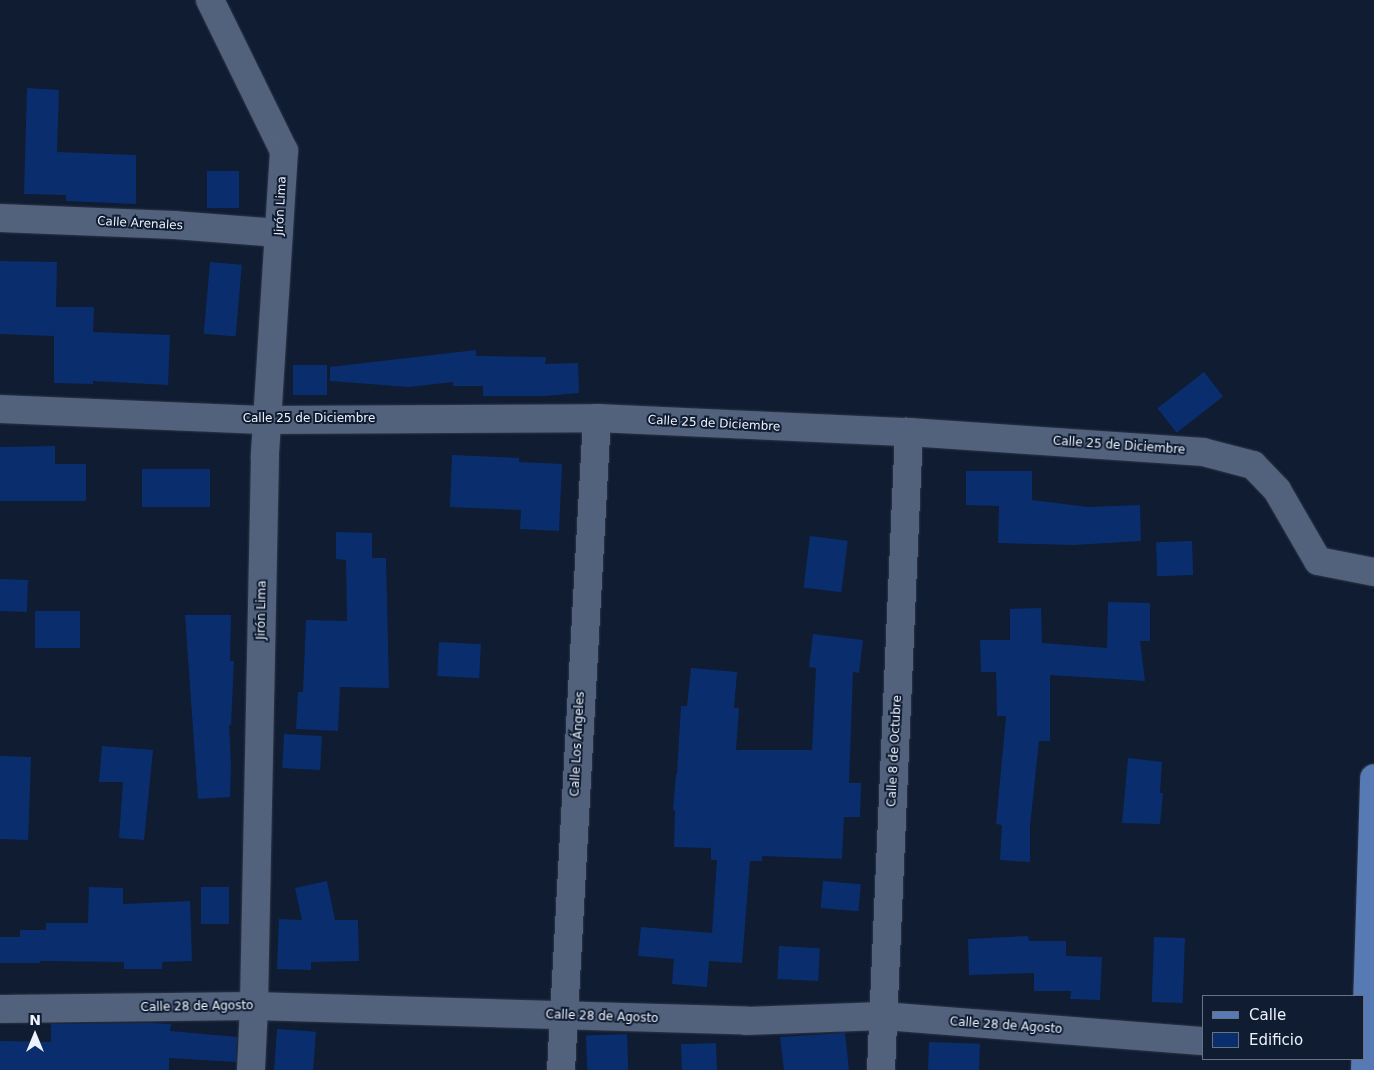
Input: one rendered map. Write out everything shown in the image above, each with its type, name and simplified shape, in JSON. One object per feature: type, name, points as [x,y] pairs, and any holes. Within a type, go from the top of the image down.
[{"type":"main road","points":[[1364,1059],[1371,941],[1374,778]]},
{"type":"street","name":"Jirón Lima","points":[[210,0],[284,151],[268,420],[264,456],[254,1006],[251,1070]]},
{"type":"street","name":"Calle Arenales","points":[[0,218],[174,225],[279,233]]},
{"type":"street","name":"Calle 25 de Diciembre","points":[[0,409],[268,420],[598,418],[909,432],[1203,452],[1253,465],[1277,490],[1318,560],[1374,572]]},
{"type":"street","name":"Calle Los Ángeles","points":[[561,1070],[598,418]]},
{"type":"street","name":"Calle 8 de Octubre","points":[[881,1070],[909,432]]},
{"type":"street","name":"Calle 28 de Agosto","points":[[0,1009],[254,1006],[746,1021],[883,1016],[1202,1041]]},
{"type":"building","points":[[27,88],[59,90],[57,152],[136,155],[136,204],[66,201],[66,195],[24,194]]},
{"type":"building","points":[[207,171],[239,171],[239,208],[207,208]]},
{"type":"building","points":[[0,261],[57,262],[56,307],[94,307],[93,332],[170,335],[168,385],[93,381],[93,384],[54,383],[54,336],[0,334]]},
{"type":"building","points":[[210,262],[242,265],[236,337],[204,334]]},
{"type":"building","points":[[476,350],[476,356],[546,357],[545,364],[578,363],[579,393],[545,396],[483,396],[483,386],[453,386],[453,382],[409,387],[330,381],[330,367]]},
{"type":"building","points":[[293,365],[327,365],[327,395],[293,395]]},
{"type":"building","points":[[1204,372],[1223,396],[1177,433],[1158,408]]},
{"type":"building","points":[[55,446],[55,464],[86,464],[86,501],[0,501],[0,447]]},
{"type":"building","points":[[452,455],[519,458],[519,462],[562,464],[559,531],[520,529],[521,510],[450,507]]},
{"type":"building","points":[[142,469],[210,469],[210,507],[142,507]]},
{"type":"building","points":[[966,471],[1032,471],[1032,500],[1088,507],[1140,505],[1141,541],[1074,545],[998,543],[999,506],[966,505]]},
{"type":"building","points":[[336,532],[372,533],[372,558],[386,558],[389,688],[340,687],[338,731],[296,729],[298,692],[303,692],[306,620],[347,621],[346,560],[336,559]]},
{"type":"building","points":[[810,536],[848,541],[841,592],[804,588]]},
{"type":"building","points":[[1192,541],[1193,575],[1157,576],[1156,542]]},
{"type":"building","points":[[0,579],[28,580],[27,612],[0,611]]},
{"type":"building","points":[[1108,602],[1150,603],[1150,641],[1140,641],[1145,681],[1050,675],[1050,741],[1039,741],[1030,826],[1030,862],[1000,860],[1002,825],[996,824],[1006,716],[997,716],[996,672],[981,672],[980,640],[1010,640],[1010,609],[1041,608],[1042,643],[1107,648]]},
{"type":"building","points":[[35,611],[80,611],[80,648],[35,648]]},
{"type":"building","points":[[185,615],[231,615],[230,661],[234,661],[231,725],[229,725],[230,797],[198,799]]},
{"type":"building","points":[[813,634],[863,640],[859,673],[853,672],[849,783],[861,783],[860,817],[844,817],[842,859],[762,856],[762,861],[750,861],[742,963],[709,961],[707,987],[672,984],[674,959],[638,956],[641,927],[712,933],[717,860],[711,860],[711,848],[674,847],[675,810],[673,810],[681,706],[687,706],[691,668],[737,672],[734,708],[739,708],[736,750],[812,750],[816,668],[809,667]]},
{"type":"building","points":[[439,642],[481,644],[479,678],[437,676]]},
{"type":"building","points":[[284,734],[322,736],[320,770],[282,768]]},
{"type":"building","points":[[102,746],[153,750],[144,840],[119,838],[123,782],[99,782]]},
{"type":"building","points":[[0,756],[31,757],[28,840],[0,839]]},
{"type":"building","points":[[1128,758],[1162,762],[1160,793],[1163,793],[1160,824],[1122,823]]},
{"type":"building","points":[[327,881],[335,920],[358,920],[359,961],[311,962],[311,970],[277,969],[279,919],[302,920],[295,888]]},
{"type":"building","points":[[823,881],[861,884],[859,911],[821,908]]},
{"type":"building","points":[[89,887],[123,888],[123,904],[190,901],[192,961],[162,962],[162,969],[124,969],[124,962],[40,961],[40,963],[0,963],[0,937],[20,937],[20,930],[46,930],[46,923],[88,923]]},
{"type":"building","points":[[201,887],[229,887],[229,924],[201,924]]},
{"type":"building","points":[[1028,936],[1029,941],[1066,941],[1066,956],[1102,957],[1100,1000],[1070,999],[1071,991],[1034,991],[1034,973],[969,975],[968,939]]},
{"type":"building","points":[[1154,937],[1185,938],[1183,1003],[1152,1002]]},
{"type":"building","points":[[779,946],[820,948],[818,981],[777,979]]},
{"type":"building","points":[[51,1024],[171,1024],[170,1031],[237,1037],[236,1062],[169,1058],[169,1070],[0,1070],[0,1041],[51,1042]]},
{"type":"building","points":[[277,1029],[316,1032],[313,1070],[274,1070]]},
{"type":"building","points":[[845,1033],[849,1070],[784,1070],[780,1037]]},
{"type":"building","points":[[627,1034],[628,1070],[587,1070],[586,1035]]},
{"type":"building","points":[[929,1042],[980,1044],[979,1070],[928,1070]]},
{"type":"building","points":[[716,1043],[717,1070],[682,1070],[681,1044]]}]
